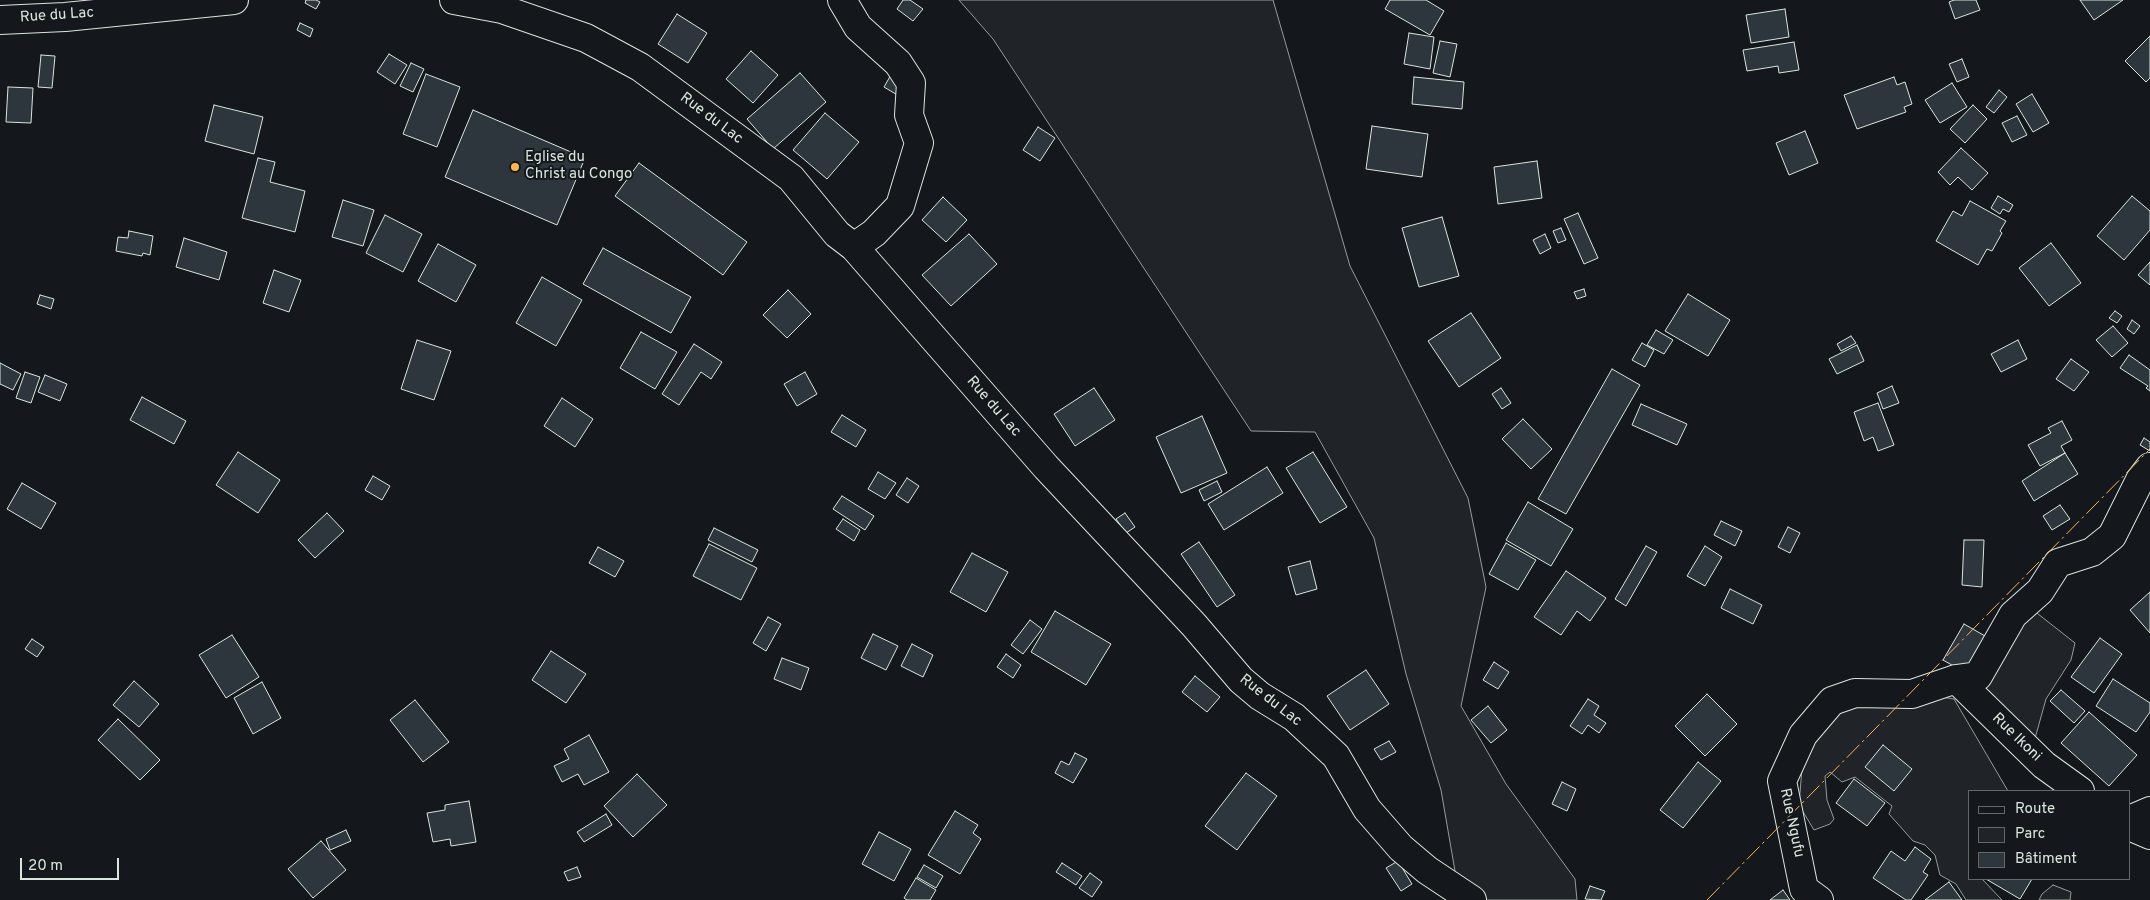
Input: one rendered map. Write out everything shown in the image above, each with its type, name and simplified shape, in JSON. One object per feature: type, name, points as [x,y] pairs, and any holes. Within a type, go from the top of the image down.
[{"type":"street","name":"Rue du Lac","points":[[0,20],[65,17],[234,0]]},
{"type":"street","name":"Rue du Lac","points":[[454,0],[502,9],[548,23],[586,38],[640,67],[791,178],[838,234],[854,247],[1046,467],[1194,625],[1241,680],[1260,696],[1294,717],[1336,756],[1367,809],[1401,848],[1426,870],[1472,900]]},
{"type":"street","points":[[842,0],[858,27],[898,63],[911,83],[909,114],[919,143],[900,206],[874,233],[854,247]]},
{"type":"street","name":"Rue Ngufu","points":[[1819,900],[1804,889],[1782,781],[1803,735],[1832,701],[1855,693],[1912,694],[1956,679],[1978,676],[2013,616],[2040,591],[2058,563],[2092,552],[2112,536],[2140,480],[2150,467]]},
{"type":"street","name":"Rue Ikoni","points":[[1956,679],[2044,765],[2079,790]]},
{"type":"street","points":[[2130,820],[2150,811]]},
{"type":"street","points":[[2130,826],[2150,835]]},
{"type":"green space","points":[[959,0],[1273,0],[1350,266],[1468,498],[1486,587],[1461,706],[1506,784],[1575,879],[1577,900],[1460,900],[1441,790],[1406,674],[1374,538],[1315,432],[1251,431],[993,39]]},
{"type":"green space","points":[[2033,610],[2075,643],[2071,660],[2046,699],[2034,742],[2004,718],[1982,685]]},
{"type":"green space","points":[[1942,697],[1954,699],[2007,790],[1968,790],[1968,880],[1983,880],[2002,900],[1966,900],[1956,884],[1940,875],[1935,855],[1925,845],[1913,841],[1889,814],[1892,806],[1855,777],[1842,782],[1830,772],[1825,776],[1827,800],[1834,819],[1830,824],[1814,830],[1799,805],[1803,756],[1830,719],[1847,707]]},
{"type":"green space","points":[[2053,885],[2071,892],[2070,900],[2039,900],[2042,894]]},
{"type":"building","points":[[306,0],[320,2],[316,9],[305,3]]},
{"type":"building","points":[[903,0],[910,0],[923,9],[913,21],[897,9]]},
{"type":"building","points":[[1390,0],[1426,0],[1444,11],[1430,35],[1385,9]]},
{"type":"building","points":[[1954,0],[1976,0],[1980,10],[1955,19],[1949,2]]},
{"type":"building","points":[[2080,0],[2123,0],[2094,20]]},
{"type":"building","points":[[1785,9],[1789,37],[1751,43],[1746,15]]},
{"type":"building","points":[[677,14],[707,33],[688,63],[658,44]]},
{"type":"building","points":[[300,23],[313,29],[310,37],[297,30]]},
{"type":"building","points":[[1409,33],[1434,37],[1430,69],[1404,64]]},
{"type":"building","points":[[2150,36],[2150,78],[2146,82],[2125,61]]},
{"type":"building","points":[[1440,41],[1457,44],[1450,77],[1433,73]]},
{"type":"building","points":[[1794,42],[1799,70],[1779,73],[1778,66],[1747,71],[1743,50]]},
{"type":"building","points":[[751,51],[778,75],[753,103],[726,79]]},
{"type":"building","points":[[389,54],[407,65],[395,84],[377,72]]},
{"type":"building","points":[[41,55],[55,56],[52,88],[38,87]]},
{"type":"building","points":[[1962,59],[1969,77],[1957,82],[1949,64]]},
{"type":"building","points":[[411,63],[424,69],[413,92],[400,86]]},
{"type":"building","points":[[800,73],[826,102],[773,149],[747,119]]},
{"type":"building","points":[[892,73],[907,82],[899,96],[884,87]]},
{"type":"building","points":[[426,74],[460,87],[437,147],[403,134]]},
{"type":"building","points":[[1414,77],[1464,82],[1462,109],[1412,104]]},
{"type":"building","points":[[1894,77],[1897,85],[1905,82],[1912,104],[1904,107],[1906,112],[1857,129],[1844,95]]},
{"type":"building","points":[[1952,83],[1967,107],[1940,123],[1925,100]]},
{"type":"building","points":[[8,87],[33,88],[31,123],[6,122]]},
{"type":"building","points":[[1999,90],[2007,97],[1994,113],[1986,107]]},
{"type":"building","points":[[2032,94],[2049,123],[2033,132],[2016,104]]},
{"type":"building","points":[[214,105],[263,117],[254,154],[205,141]]},
{"type":"building","points":[[1973,105],[1987,119],[1965,143],[1950,129]]},
{"type":"building","name":"Eglise du Christ au Congo","points":[[473,110],[585,158],[557,225],[445,177]]},
{"type":"building","points":[[825,113],[859,142],[827,179],[793,150]]},
{"type":"building","points":[[2017,116],[2027,135],[2012,142],[2002,123]]},
{"type":"building","points":[[1372,126],[1428,134],[1422,177],[1366,169]]},
{"type":"building","points":[[1038,127],[1055,138],[1040,161],[1023,150]]},
{"type":"building","points":[[1805,131],[1818,163],[1789,175],[1776,143]]},
{"type":"building","points":[[1961,148],[1988,173],[1972,190],[1958,177],[1950,185],[1938,172]]},
{"type":"building","points":[[258,158],[275,162],[270,182],[305,191],[295,232],[242,218]]},
{"type":"building","points":[[1537,161],[1542,198],[1498,204],[1494,167]]},
{"type":"building","points":[[639,163],[747,242],[723,275],[615,196]]},
{"type":"building","points":[[1998,196],[2013,205],[2009,212],[2003,209],[2000,214],[1991,208]]},
{"type":"building","points":[[2132,196],[2150,211],[2150,230],[2124,260],[2097,236]]},
{"type":"building","points":[[943,197],[967,220],[946,242],[922,220]]},
{"type":"building","points":[[343,200],[374,210],[363,246],[332,237]]},
{"type":"building","points":[[1970,201],[2006,221],[1992,251],[1987,249],[1978,265],[1936,241],[1953,211],[1962,216]]},
{"type":"building","points":[[1578,213],[1598,258],[1584,264],[1564,219]]},
{"type":"building","points":[[385,215],[422,234],[403,272],[366,253]]},
{"type":"building","points":[[1442,217],[1459,276],[1419,287],[1402,228]]},
{"type":"building","points":[[1561,228],[1566,240],[1558,243],[1553,231]]},
{"type":"building","points":[[129,231],[153,236],[150,255],[143,253],[142,256],[116,251],[118,237],[128,238]]},
{"type":"building","points":[[969,234],[997,264],[951,306],[922,275]]},
{"type":"building","points":[[1545,234],[1551,248],[1540,254],[1533,240]]},
{"type":"building","points":[[184,238],[227,252],[219,280],[176,267]]},
{"type":"building","points":[[2051,243],[2081,283],[2049,306],[2019,268]]},
{"type":"building","points":[[438,244],[476,265],[456,302],[418,281]]},
{"type":"building","points":[[603,248],[691,297],[671,333],[583,284]]},
{"type":"building","points":[[2150,262],[2150,285],[2138,275]]},
{"type":"building","points":[[274,270],[301,280],[289,312],[263,303]]},
{"type":"building","points":[[542,277],[582,300],[556,346],[516,323]]},
{"type":"building","points":[[1584,289],[1586,296],[1577,299],[1574,292]]},
{"type":"building","points":[[788,290],[811,314],[787,338],[763,315]]},
{"type":"building","points":[[1688,294],[1730,320],[1708,356],[1665,331]]},
{"type":"building","points":[[40,295],[54,299],[51,309],[37,304]]},
{"type":"building","points":[[2115,311],[2122,316],[2117,323],[2109,318]]},
{"type":"building","points":[[1471,313],[1501,358],[1459,387],[1428,341]]},
{"type":"building","points":[[2132,320],[2140,326],[2134,334],[2127,329]]},
{"type":"building","points":[[2113,326],[2128,343],[2112,357],[2096,340]]},
{"type":"building","points":[[1656,330],[1673,340],[1664,354],[1647,345]]},
{"type":"building","points":[[641,332],[677,352],[655,389],[620,368]]},
{"type":"building","points":[[1851,336],[1856,343],[1841,351],[1837,344]]},
{"type":"building","points":[[417,340],[451,351],[434,400],[401,389]]},
{"type":"building","points":[[2018,340],[2027,359],[2001,372],[1991,354]]},
{"type":"building","points":[[1642,343],[1654,350],[1645,367],[1632,360]]},
{"type":"building","points":[[694,344],[722,362],[711,379],[701,372],[679,405],[662,394]]},
{"type":"building","points":[[1857,345],[1864,361],[1837,374],[1829,359]]},
{"type":"building","points":[[2129,355],[2150,370],[2150,391],[2146,388],[2148,386],[2120,368]]},
{"type":"building","points":[[2071,359],[2089,372],[2074,391],[2056,379]]},
{"type":"building","points":[[0,363],[21,374],[13,390],[0,384]]},
{"type":"building","points":[[1612,369],[1640,385],[1566,514],[1538,499]]},
{"type":"building","points":[[25,372],[40,377],[31,403],[16,398]]},
{"type":"building","points":[[805,372],[817,394],[797,406],[784,384]]},
{"type":"building","points":[[45,375],[67,384],[60,401],[38,392]]},
{"type":"building","points":[[1892,386],[1899,403],[1883,409],[1877,393]]},
{"type":"building","points":[[1094,388],[1115,420],[1075,446],[1054,414]]},
{"type":"building","points":[[1501,388],[1511,403],[1502,409],[1492,394]]},
{"type":"building","points":[[142,397],[186,421],[174,444],[130,420]]},
{"type":"building","points":[[562,398],[593,419],[575,447],[544,426]]},
{"type":"building","points":[[1878,403],[1894,445],[1878,451],[1873,437],[1864,441],[1854,412]]},
{"type":"building","points":[[1641,404],[1687,424],[1677,445],[1632,425]]},
{"type":"building","points":[[842,415],[866,430],[856,447],[831,432]]},
{"type":"building","points":[[1202,416],[1227,473],[1181,493],[1156,437]]},
{"type":"building","points":[[1523,419],[1552,449],[1531,469],[1502,439]]},
{"type":"building","points":[[2062,421],[2072,440],[2061,446],[2065,453],[2040,466],[2028,445],[2051,433],[2048,428]]},
{"type":"building","points":[[2144,438],[2150,442],[2150,451],[2140,445]]},
{"type":"building","points":[[238,452],[280,480],[258,513],[216,485]]},
{"type":"building","points":[[1313,452],[1347,507],[1320,523],[1286,468]]},
{"type":"building","points":[[2065,453],[2078,474],[2034,501],[2022,481]]},
{"type":"building","points":[[1267,467],[1283,493],[1224,530],[1208,504]]},
{"type":"building","points":[[878,472],[896,483],[885,499],[868,489]]},
{"type":"building","points":[[373,476],[390,486],[382,500],[365,490]]},
{"type":"building","points":[[907,478],[919,486],[908,503],[896,495]]},
{"type":"building","points":[[1217,481],[1222,492],[1204,501],[1199,490]]},
{"type":"building","points":[[22,483],[56,503],[41,529],[7,509]]},
{"type":"building","points":[[842,496],[874,516],[865,530],[833,509]]},
{"type":"building","points":[[1528,502],[1573,529],[1551,566],[1506,540]]},
{"type":"building","points":[[2060,505],[2070,519],[2052,530],[2043,516]]},
{"type":"building","points":[[327,513],[344,531],[315,558],[298,540]]},
{"type":"building","points":[[1125,513],[1135,527],[1126,533],[1116,519]]},
{"type":"building","points":[[843,519],[860,530],[854,541],[836,529]]},
{"type":"building","points":[[1721,521],[1742,531],[1735,546],[1714,535]]},
{"type":"building","points":[[1788,527],[1800,533],[1790,553],[1778,547]]},
{"type":"building","points":[[714,528],[758,550],[752,562],[708,540]]},
{"type":"building","points":[[1964,540],[1984,540],[1982,587],[1962,585]]},
{"type":"building","points":[[1199,542],[1235,595],[1217,607],[1181,554]]},
{"type":"building","points":[[1506,543],[1536,560],[1518,590],[1489,574]]},
{"type":"building","points":[[709,544],[757,568],[741,600],[693,576]]},
{"type":"building","points":[[1646,546],[1657,552],[1626,606],[1615,599]]},
{"type":"building","points":[[1705,546],[1722,557],[1705,586],[1687,576]]},
{"type":"building","points":[[598,547],[624,561],[615,577],[589,563]]},
{"type":"building","points":[[972,553],[1008,572],[986,612],[950,592]]},
{"type":"building","points":[[1310,561],[1317,589],[1296,595],[1288,567]]},
{"type":"building","points":[[1566,571],[1606,598],[1590,621],[1577,611],[1561,635],[1534,617]]},
{"type":"building","points":[[1730,589],[1762,605],[1753,624],[1721,608]]},
{"type":"building","points":[[2150,592],[2150,633],[2130,610]]},
{"type":"building","points":[[1055,611],[1111,644],[1086,685],[1031,652]]},
{"type":"building","points":[[768,617],[781,624],[766,651],[753,643]]},
{"type":"building","points":[[1030,620],[1042,629],[1023,654],[1011,645]]},
{"type":"building","points":[[1964,624],[1985,636],[1964,672],[1943,660]]},
{"type":"building","points":[[873,634],[898,646],[886,670],[861,658]]},
{"type":"building","points":[[232,635],[259,677],[226,698],[199,655]]},
{"type":"building","points":[[2100,638],[2122,654],[2094,693],[2071,677]]},
{"type":"building","points":[[32,639],[44,647],[37,657],[25,649]]},
{"type":"building","points":[[912,644],[933,655],[923,677],[901,666]]},
{"type":"building","points":[[551,651],[586,674],[566,703],[532,680]]},
{"type":"building","points":[[1006,654],[1021,665],[1013,678],[997,667]]},
{"type":"building","points":[[782,658],[809,668],[801,690],[774,679]]},
{"type":"building","points":[[1494,662],[1509,672],[1498,689],[1483,680]]},
{"type":"building","points":[[1366,670],[1389,704],[1350,730],[1327,696]]},
{"type":"building","points":[[1195,676],[1220,697],[1207,712],[1182,692]]},
{"type":"building","points":[[2113,679],[2150,703],[2150,712],[2136,732],[2096,706]]},
{"type":"building","points":[[134,681],[159,704],[139,727],[113,705]]},
{"type":"building","points":[[262,682],[281,718],[253,734],[234,698]]},
{"type":"building","points":[[2061,690],[2085,711],[2074,723],[2050,701]]},
{"type":"building","points":[[1707,694],[1737,724],[1705,756],[1675,726]]},
{"type":"building","points":[[1588,699],[1599,706],[1594,715],[1606,723],[1599,733],[1588,725],[1582,734],[1570,726]]},
{"type":"building","points":[[415,700],[449,742],[423,762],[390,720]]},
{"type":"building","points":[[1488,706],[1507,730],[1491,743],[1471,720]]},
{"type":"building","points":[[2089,712],[2137,755],[2109,786],[2061,743]]},
{"type":"building","points":[[118,719],[160,760],[140,780],[98,740]]},
{"type":"building","points":[[589,735],[609,772],[584,785],[578,774],[562,782],[554,766],[569,759],[564,749]]},
{"type":"building","points":[[1389,741],[1396,752],[1381,760],[1374,749]]},
{"type":"building","points":[[1883,745],[1912,769],[1894,791],[1865,767]]},
{"type":"building","points":[[1075,753],[1087,759],[1073,783],[1055,773],[1061,761],[1069,765]]},
{"type":"building","points":[[1698,762],[1721,781],[1683,828],[1660,810]]},
{"type":"building","points":[[1246,773],[1277,796],[1237,850],[1205,826]]},
{"type":"building","points":[[637,774],[667,805],[633,837],[604,806]]},
{"type":"building","points":[[1854,779],[1885,803],[1867,826],[1836,803]]},
{"type":"building","points":[[1562,782],[1576,789],[1567,811],[1552,804]]},
{"type":"building","points":[[469,801],[476,842],[451,846],[450,839],[433,842],[427,813],[445,810],[445,805]]},
{"type":"building","points":[[955,811],[978,825],[973,833],[981,839],[960,874],[928,855]]},
{"type":"building","points":[[606,814],[612,825],[584,842],[577,832]]},
{"type":"building","points":[[346,830],[351,841],[330,850],[326,839]]},
{"type":"building","points":[[879,832],[911,849],[894,881],[862,864]]},
{"type":"building","points":[[321,841],[346,870],[313,898],[288,869]]},
{"type":"building","points":[[1915,847],[1931,859],[1923,872],[1928,875],[1911,900],[1906,900],[1873,878],[1891,851],[1905,861]]},
{"type":"building","points":[[1398,861],[1412,884],[1401,891],[1386,868]]},
{"type":"building","points":[[1062,863],[1082,876],[1076,885],[1056,872]]},
{"type":"building","points":[[924,865],[943,876],[936,888],[917,877]]},
{"type":"building","points":[[577,867],[581,877],[568,881],[564,872]]},
{"type":"building","points":[[1090,873],[1102,882],[1092,897],[1079,888]]},
{"type":"building","points":[[916,878],[936,890],[930,900],[907,900],[904,898]]},
{"type":"building","points":[[1988,880],[2031,880],[2020,899]]},
{"type":"building","points":[[1949,882],[1962,900],[1925,900]]},
{"type":"building","points":[[1590,886],[1605,891],[1601,900],[1585,899]]},
{"type":"building","points":[[1783,890],[1790,900],[1770,900]]},
{"type":"power","points":[[1707,900],[2150,449]]},
{"type":"place","name":"Eglise du Christ au Congo","points":[[515,167]]}]
